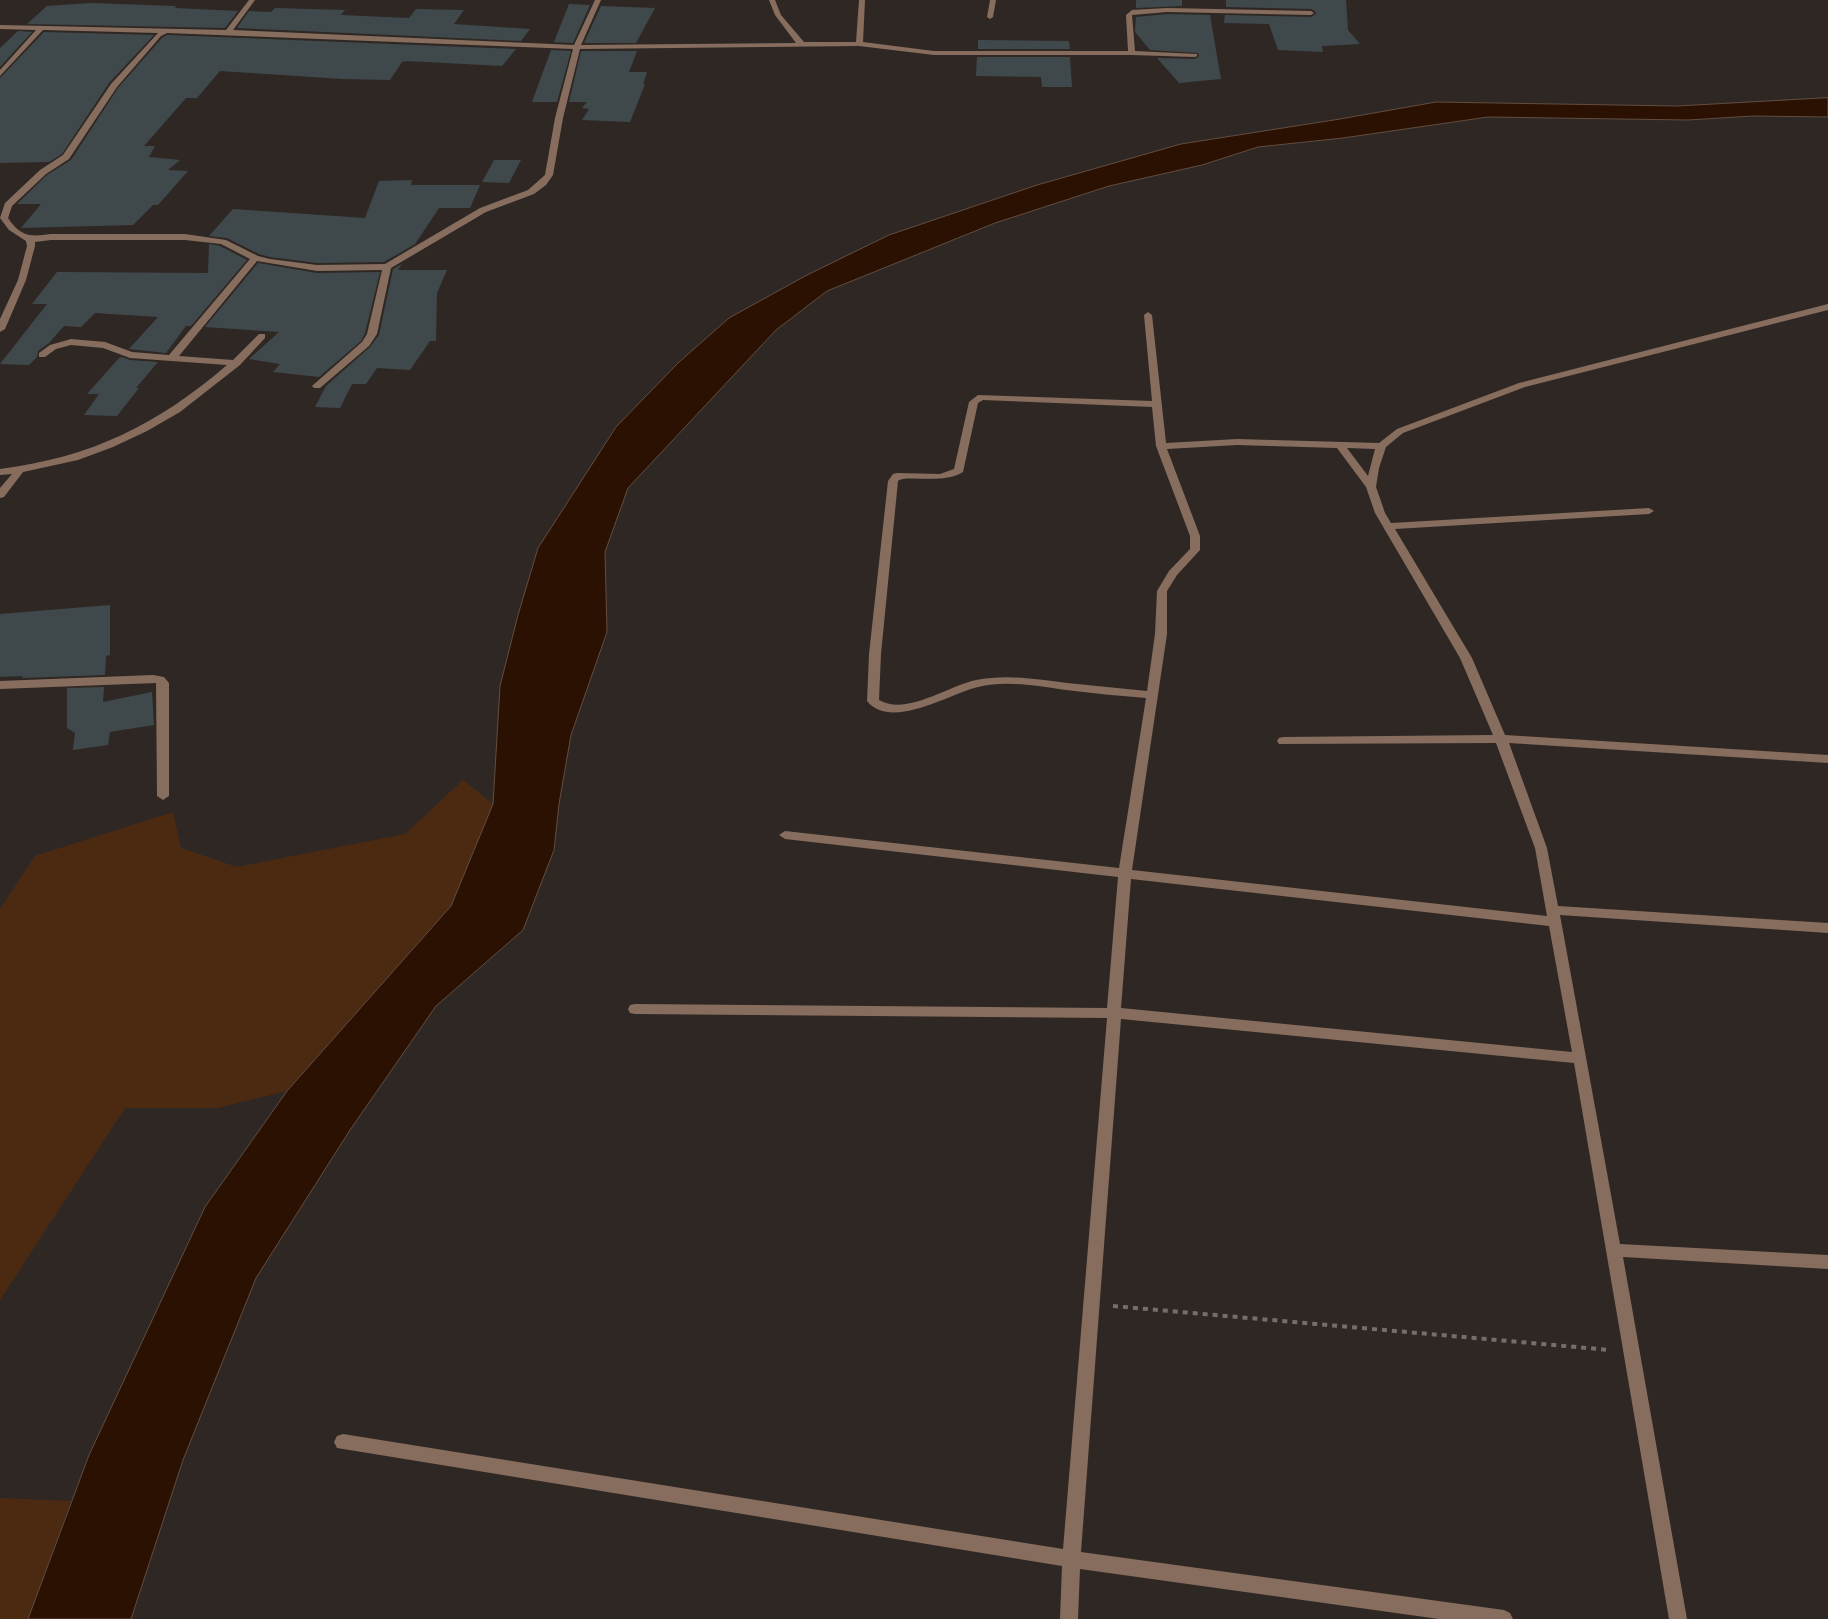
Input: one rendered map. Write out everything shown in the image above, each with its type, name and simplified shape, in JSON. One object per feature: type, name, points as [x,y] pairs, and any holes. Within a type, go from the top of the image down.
[{"type":"street","points":[[228,32],[252,0]]},
{"type":"street","points":[[165,31],[159,35],[114,86],[66,157],[43,172],[4,208],[4,218],[8,225],[17,233],[30,240],[86,236],[185,237],[223,242],[255,258],[317,268],[387,267],[476,214],[531,192],[543,183],[548,175],[559,118],[577,47],[598,0]]},
{"type":"street","points":[[772,0],[778,15],[802,45]]},
{"type":"street","points":[[859,44],[862,0]]},
{"type":"street","points":[[990,17],[993,0]]},
{"type":"street","points":[[1132,52],[1128,25],[1129,15],[1132,12],[1213,8],[1311,13]]},
{"type":"street","points":[[0,28],[228,32],[577,47],[859,44],[934,53],[1132,52],[1195,55]]},
{"type":"street","points":[[0,74],[41,28]]},
{"type":"street","points":[[0,329],[22,280],[31,246],[30,240]]},
{"type":"street","points":[[172,358],[255,258]]},
{"type":"street","points":[[317,386],[366,344],[372,334],[387,267]]},
{"type":"street","points":[[0,305],[10,305]]},
{"type":"street","points":[[1371,487],[1381,446],[1400,431],[1522,385],[1828,307]]},
{"type":"street","points":[[1069,1619],[1071,1559],[1126,873],[1161,634],[1162,591],[1173,574],[1194,550],[1195,536],[1161,446],[1148,315]]},
{"type":"street","points":[[0,472],[19,471],[85,454],[122,440],[188,403],[237,363],[262,336]]},
{"type":"street","points":[[42,355],[53,347],[71,342],[105,346],[130,356],[237,363]]},
{"type":"street","points":[[1152,696],[1005,680],[973,685],[940,698],[900,707],[877,705],[873,701],[886,541],[893,481],[897,476],[904,474],[948,476],[955,474],[959,470],[973,406],[981,397],[1157,404]]},
{"type":"street","points":[[1161,446],[1237,442],[1381,446]]},
{"type":"street","points":[[1340,445],[1371,487],[1380,513],[1466,658],[1501,740],[1541,848],[1633,1352],[1678,1619]]},
{"type":"street","points":[[0,495],[19,471]]},
{"type":"street","points":[[1388,526],[1649,511]]},
{"type":"street","points":[[0,685],[160,680],[163,683],[163,796]]},
{"type":"street","points":[[1282,741],[1501,740],[1828,759]]},
{"type":"street","points":[[785,835],[1126,873],[1554,916],[1828,928]]},
{"type":"street","points":[[635,1010],[1114,1013],[1580,1058]]},
{"type":"street","points":[[1614,1250],[1828,1262]]},
{"type":"street","points":[[343,1442],[1071,1559],[1504,1619]]},
{"type":"path","points":[[1091,1304],[1633,1352]]},
{"type":"shaded area","points":[[1828,98],[1828,117],[1753,116],[1688,120],[1488,117],[1343,138],[1258,147],[1202,165],[1109,186],[995,223],[827,291],[776,330],[628,488],[605,552],[607,632],[571,735],[559,804],[554,850],[523,930],[436,1006],[350,1130],[256,1278],[183,1460],[131,1619],[28,1619],[89,1455],[205,1207],[287,1091],[451,906],[493,804],[500,686],[538,548],[616,427],[678,363],[729,318],[807,275],[889,235],[1037,185],[1181,144],[1436,102],[1677,106]]},
{"type":"shaded area","points":[[463,780],[493,804],[451,906],[287,1091],[217,1108],[125,1108],[0,1300],[0,909],[35,856],[173,812],[181,848],[237,867],[405,834]]},
{"type":"shaded area","points":[[0,1498],[71,1501],[28,1619],[0,1619]]},
{"type":"building","points":[[1136,0],[1182,0],[1182,6],[1136,8]]},
{"type":"building","points":[[1226,0],[1346,0],[1348,30],[1360,44],[1322,46],[1323,52],[1278,50],[1269,24],[1224,23],[1225,15],[1311,17],[1316,14],[1315,11],[1311,9],[1226,7]]},
{"type":"building","points":[[90,3],[176,6],[175,8],[238,11],[225,28],[27,24],[47,6]]},
{"type":"building","points":[[569,4],[590,5],[573,43],[554,42]]},
{"type":"building","points":[[601,6],[655,8],[636,43],[584,43]]},
{"type":"building","points":[[275,8],[345,10],[341,15],[409,18],[416,9],[464,10],[454,24],[530,29],[521,41],[237,28],[249,11],[271,12]]},
{"type":"building","points":[[1167,14],[1210,15],[1221,79],[1179,83],[1157,58],[1195,59],[1199,56],[1198,53],[1150,50],[1135,32],[1136,17]]},
{"type":"building","points":[[18,31],[32,32],[0,67],[0,48]]},
{"type":"building","points":[[44,32],[154,35],[109,83],[62,154],[49,162],[0,163],[0,78]]},
{"type":"building","points":[[167,35],[516,49],[502,66],[402,62],[390,80],[220,71],[197,98],[186,98],[144,146],[155,146],[149,157],[180,160],[168,170],[188,171],[158,205],[153,205],[133,225],[21,228],[41,204],[17,204],[47,175],[71,160],[118,88],[162,38]]},
{"type":"building","points":[[978,40],[1069,41],[1070,49],[978,49]]},
{"type":"building","points":[[551,50],[571,51],[557,102],[532,102]]},
{"type":"building","points":[[581,51],[637,51],[629,72],[647,72],[643,84],[645,84],[630,122],[582,120],[589,109],[582,108],[587,102],[569,102]]},
{"type":"building","points":[[977,57],[1070,57],[1072,87],[1042,87],[1041,77],[976,76]]},
{"type":"building","points":[[494,160],[521,160],[509,183],[482,182]]},
{"type":"building","points":[[412,180],[411,185],[480,185],[470,208],[439,208],[415,244],[384,262],[317,263],[270,257],[259,254],[227,238],[209,236],[233,209],[365,218],[379,181]]},
{"type":"building","points":[[209,244],[220,246],[247,260],[191,326],[186,326],[166,353],[129,349],[158,317],[95,313],[81,327],[64,326],[49,343],[38,351],[37,357],[29,365],[0,364],[47,304],[32,304],[57,272],[208,273]]},
{"type":"building","points":[[258,263],[317,273],[380,272],[365,333],[361,341],[319,377],[273,372],[280,364],[249,359],[279,332],[205,327]]},
{"type":"building","points":[[402,264],[398,270],[447,270],[437,293],[436,341],[430,341],[410,370],[377,368],[366,384],[352,384],[340,408],[315,407],[326,386],[370,347],[379,335],[393,269]]},
{"type":"building","points":[[122,357],[130,360],[158,362],[136,388],[139,388],[117,416],[84,415],[99,394],[87,394]]},
{"type":"building","points":[[110,605],[110,655],[106,656],[105,675],[0,677],[0,614]]},
{"type":"building","points":[[104,687],[103,702],[152,692],[154,725],[110,732],[108,745],[73,750],[75,733],[67,728],[67,688]]}]
